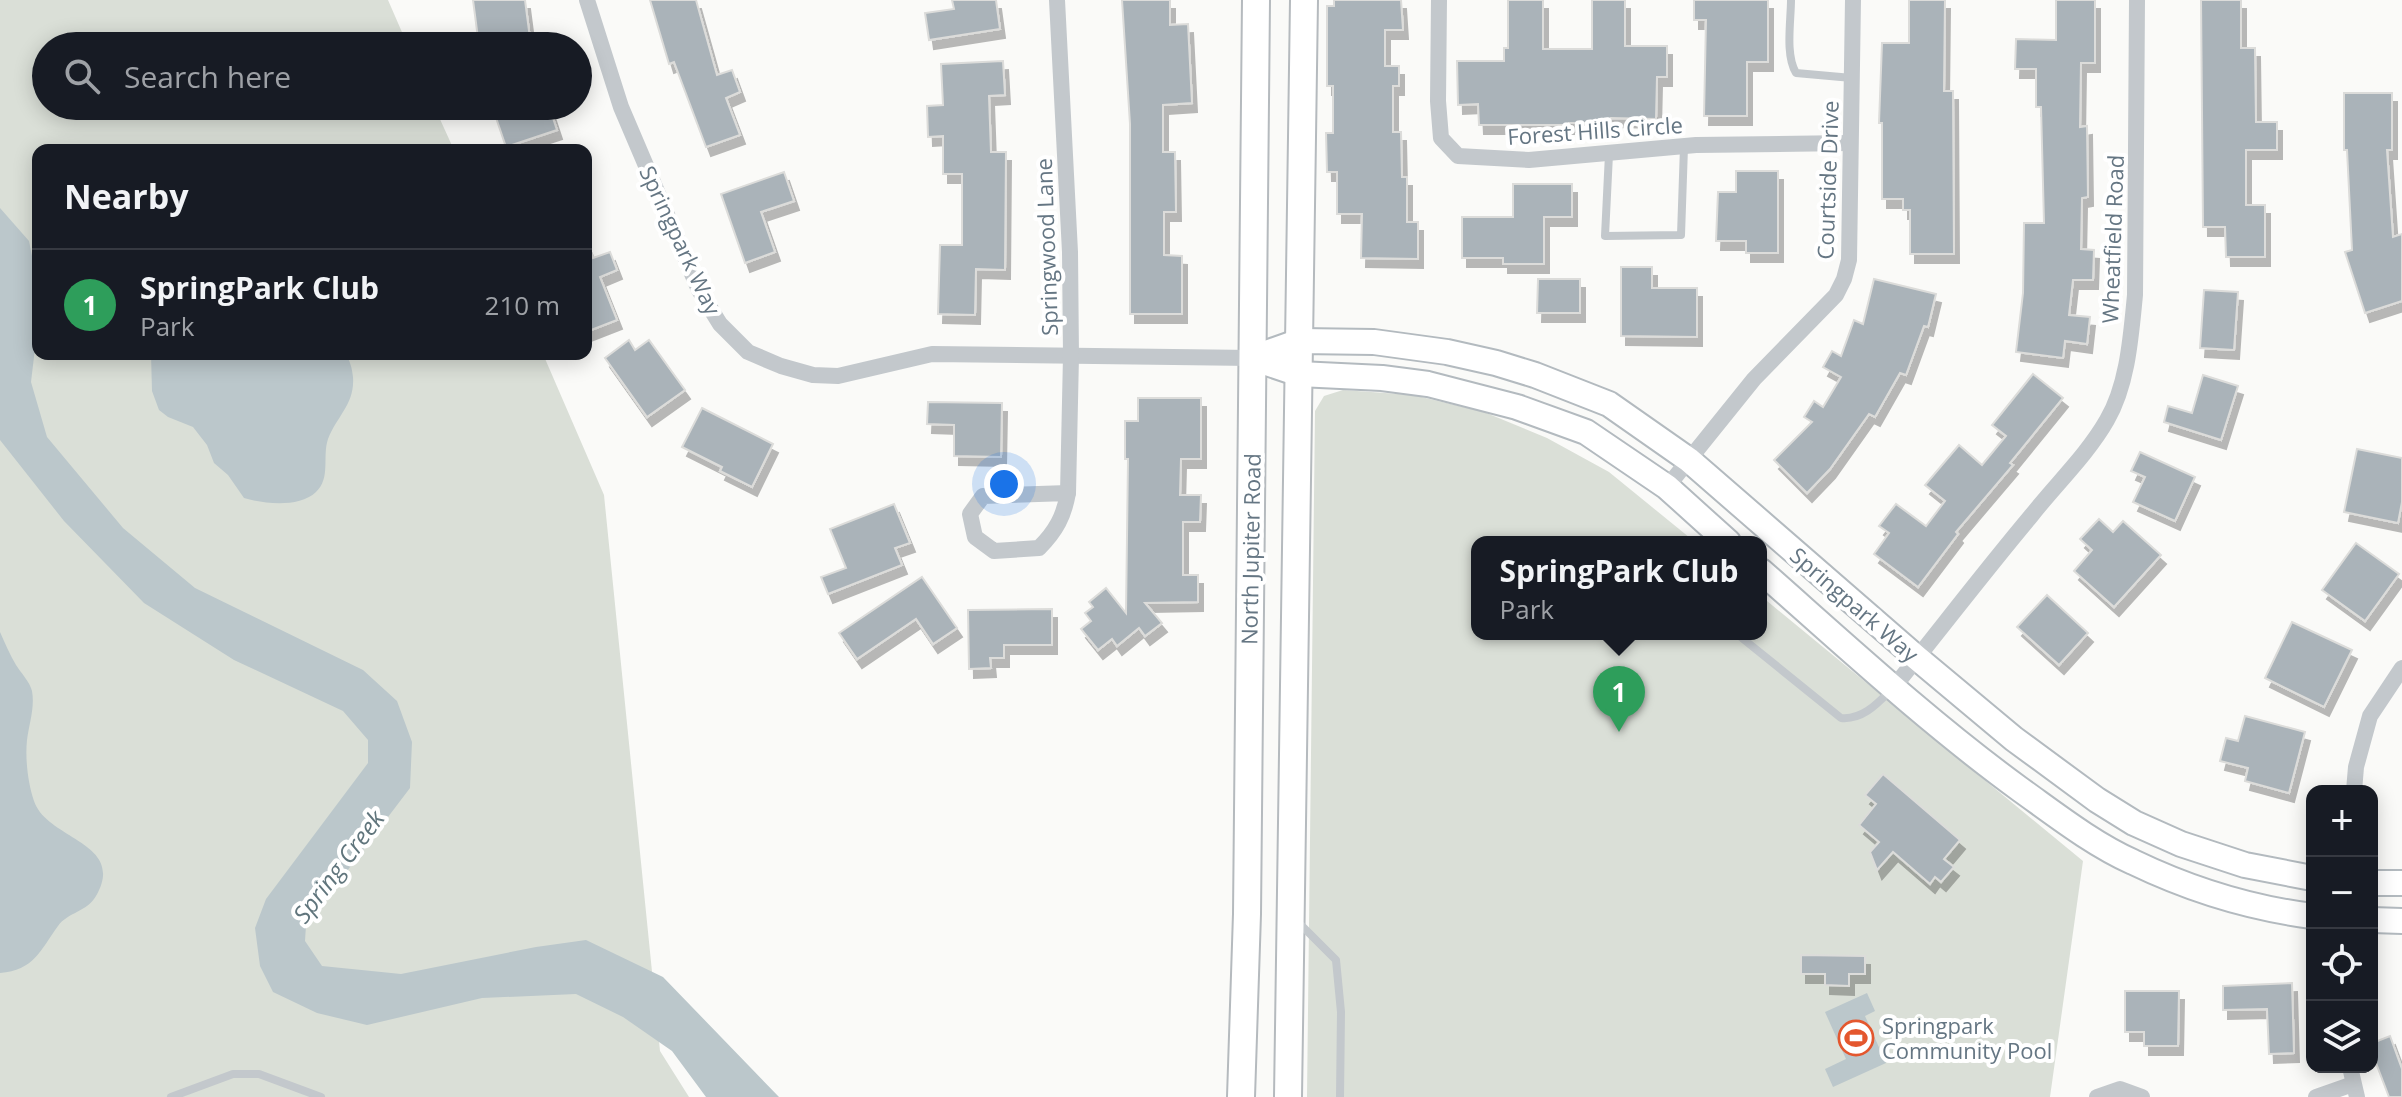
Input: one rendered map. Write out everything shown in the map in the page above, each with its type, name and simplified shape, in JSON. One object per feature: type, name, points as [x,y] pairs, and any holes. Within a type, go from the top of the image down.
[{"type":"main road","name":"North Jupiter Road","points":[[1241,1097],[1247,914],[1256,0]]},
{"type":"main road","name":"North Jupiter Road","points":[[1288,1097],[1304,0]]},
{"type":"main road","points":[[1247,914],[1290,914]]},
{"type":"street","name":"Springpark Way","points":[[587,0],[621,107],[699,290],[720,324],[748,352],[813,375],[838,376],[932,354],[1252,358],[1299,374],[1382,378],[1428,384],[1517,407],[1586,432],[1667,487],[1721,536]]},
{"type":"street","name":"Springwood Lane","points":[[1057,0],[1070,252],[1068,493],[1065,511],[1055,532],[1039,548],[994,551],[975,537],[970,514],[983,496],[1068,493]]},
{"type":"street","name":"Forest Hills Circle","points":[[1439,0],[1438,101],[1441,138],[1458,156],[1529,160],[1684,147],[1849,143]]},
{"type":"street","name":"Courtside Drive","points":[[1667,487],[1754,379],[1836,295],[1844,279],[1849,260],[1853,0]]},
{"type":"street","name":"Wheatfield Road","points":[[1893,688],[2081,456],[2108,418],[2120,387],[2131,340],[2135,295],[2137,0]]},
{"type":"street","name":"Springpark Way","points":[[1252,358],[1300,341],[1374,342],[1447,352],[1535,375],[1609,404],[1689,460],[2014,739],[2097,800],[2134,823],[2181,844],[2245,865],[2306,877]]},
{"type":"street","name":"Springpark Way","points":[[1767,576],[1893,688],[2042,805],[2129,861],[2181,884],[2236,901],[2306,915]]},
{"type":"street","points":[[2354,785],[2356,767],[2370,716],[2402,668]]},
{"type":"street","points":[[2378,883],[2402,883]]},
{"type":"street","points":[[2378,920],[2402,921]]},
{"type":"street","points":[[2097,1097],[2120,1089],[2142,1097]]},
{"type":"street","points":[[2316,1097],[2355,1091]]},
{"type":"lane","points":[[1791,0],[1792,67],[1796,73],[1852,78]]},
{"type":"lane","points":[[1609,153],[1605,236],[1681,235],[1684,147]]},
{"type":"lane","points":[[1744,640],[1841,718],[1851,719],[1862,715],[1893,688]]},
{"type":"lane","points":[[1290,914],[1336,960],[1341,1012],[1340,1097]]},
{"type":"lane","points":[[171,1097],[233,1074],[259,1074],[321,1097]]},
{"type":"shaded area","points":[[0,0],[388,0],[402,32],[32,32],[32,120],[440,120],[451,144],[32,144],[32,360],[546,360],[604,495],[660,1051],[689,1097],[0,1097]]},
{"type":"shaded area","points":[[1343,390],[1413,395],[1484,412],[1547,438],[1609,472],[1688,536],[1471,536],[1471,640],[1767,640],[1767,601],[2083,861],[2050,1097],[1307,1097],[1315,411],[1324,396]]},
{"type":"water","name":"Spring Creek","points":[[0,208],[29,241],[32,256],[34,360],[31,382],[47,437],[123,528],[195,588],[363,670],[397,701],[412,742],[410,788],[306,925],[305,941],[322,966],[401,974],[586,940],[663,977],[779,1097],[706,1097],[672,1051],[623,1017],[576,994],[482,998],[367,1025],[317,1013],[273,992],[260,966],[255,928],[266,899],[368,763],[368,740],[343,711],[234,660],[144,603],[64,521],[0,440]]},
{"type":"water","points":[[151,360],[348,360],[353,377],[351,395],[328,439],[321,486],[309,497],[291,503],[244,498],[228,475],[214,463],[207,445],[193,427],[159,410],[152,391]]},
{"type":"water","points":[[0,632],[32,691],[26,755],[34,801],[54,825],[93,852],[101,864],[103,878],[92,901],[62,921],[35,958],[21,968],[0,973]]},
{"type":"water","name":"Springpark Community Pool","points":[[1867,993],[1875,1011],[1865,1016],[1886,1063],[1833,1087],[1825,1069],[1846,1059],[1825,1012]]},
{"type":"building","points":[[473,0],[525,0],[529,32],[477,32]]},
{"type":"building","points":[[650,0],[696,0],[717,75],[732,70],[740,92],[726,98],[740,135],[706,147],[674,62],[669,64]]},
{"type":"building","points":[[952,0],[996,0],[1000,29],[929,40],[925,13],[954,9]]},
{"type":"building","points":[[1122,0],[1170,0],[1170,25],[1188,24],[1192,103],[1163,105],[1163,152],[1175,152],[1176,212],[1164,212],[1164,255],[1182,256],[1182,314],[1130,314],[1130,124]]},
{"type":"building","points":[[1334,0],[1401,0],[1403,30],[1385,30],[1385,66],[1399,66],[1399,86],[1393,86],[1393,132],[1401,132],[1402,177],[1407,177],[1407,222],[1418,222],[1418,259],[1361,258],[1362,214],[1337,214],[1337,172],[1327,172],[1326,133],[1333,133],[1333,86],[1327,86],[1327,6],[1334,6]]},
{"type":"building","points":[[1508,0],[1543,0],[1543,49],[1592,49],[1592,0],[1625,0],[1625,46],[1667,46],[1667,77],[1657,77],[1656,119],[1611,118],[1611,123],[1569,125],[1479,125],[1478,104],[1458,105],[1457,61],[1504,61],[1504,48],[1508,48]]},
{"type":"building","points":[[1694,0],[1768,0],[1768,62],[1747,62],[1747,116],[1704,116],[1706,20],[1694,20]]},
{"type":"building","points":[[1909,0],[1945,0],[1944,91],[1953,91],[1954,254],[1910,254],[1910,210],[1903,210],[1903,199],[1882,199],[1882,123],[1879,123],[1882,43],[1909,43]]},
{"type":"building","points":[[2056,0],[2095,0],[2095,63],[2081,63],[2080,127],[2087,126],[2088,197],[2082,198],[2081,249],[2094,250],[2093,280],[2073,280],[2069,315],[2090,317],[2087,344],[2065,341],[2063,358],[2016,352],[2023,293],[2024,223],[2044,223],[2041,107],[2036,107],[2036,69],[2015,69],[2016,39],[2056,40]]},
{"type":"building","points":[[2201,0],[2241,0],[2241,48],[2255,48],[2256,122],[2277,122],[2277,150],[2246,150],[2246,205],[2265,205],[2265,257],[2226,257],[2225,227],[2203,227]]},
{"type":"building","points":[[1003,61],[1005,95],[989,96],[991,152],[1006,152],[1005,270],[976,269],[975,315],[938,314],[940,245],[962,245],[962,174],[943,174],[943,136],[928,137],[927,106],[943,105],[941,64]]},
{"type":"building","points":[[2344,93],[2392,93],[2392,150],[2387,150],[2393,237],[2402,234],[2402,301],[2365,313],[2345,252],[2352,250],[2347,150],[2344,150]]},
{"type":"building","points":[[497,120],[554,120],[557,130],[515,144],[505,144]]},
{"type":"building","points":[[1736,171],[1778,171],[1778,253],[1746,253],[1746,241],[1716,241],[1718,192],[1736,192]]},
{"type":"building","points":[[784,172],[794,201],[761,212],[775,252],[745,263],[721,194]]},
{"type":"building","points":[[1513,184],[1572,184],[1572,217],[1544,217],[1544,264],[1503,264],[1503,258],[1462,258],[1462,217],[1513,217]]},
{"type":"building","points":[[610,252],[617,270],[600,277],[617,320],[592,330],[592,256]]},
{"type":"building","points":[[1621,267],[1652,267],[1652,288],[1697,288],[1697,337],[1621,336]]},
{"type":"building","points":[[1538,279],[1580,279],[1580,313],[1537,313]]},
{"type":"building","points":[[1874,279],[1936,294],[1928,327],[1924,326],[1906,375],[1900,373],[1875,417],[1869,414],[1830,469],[1807,493],[1774,460],[1812,422],[1804,417],[1814,401],[1823,407],[1841,377],[1823,367],[1832,351],[1841,356],[1854,320],[1863,324]]},
{"type":"building","points":[[2204,290],[2238,292],[2234,350],[2200,348]]},
{"type":"building","points":[[629,340],[635,350],[649,340],[685,390],[647,417],[605,358]]},
{"type":"building","points":[[2033,374],[2063,398],[2010,463],[2013,465],[1956,532],[1958,534],[1918,587],[1874,554],[1889,533],[1879,526],[1896,504],[1926,526],[1945,501],[1925,485],[1959,445],[1982,465],[2006,436],[1992,425]]},
{"type":"building","points":[[2203,375],[2238,386],[2221,440],[2164,422],[2168,406],[2192,413]]},
{"type":"building","points":[[1138,398],[1201,398],[1201,459],[1181,459],[1180,495],[1201,495],[1200,522],[1183,522],[1183,575],[1198,575],[1198,602],[1145,603],[1162,623],[1145,636],[1139,628],[1117,646],[1112,639],[1098,650],[1081,629],[1091,621],[1085,613],[1093,607],[1089,602],[1106,588],[1126,613],[1128,459],[1125,459],[1125,421],[1138,421]]},
{"type":"building","points":[[928,402],[1002,403],[1001,457],[954,456],[954,425],[927,424]]},
{"type":"building","points":[[702,408],[773,444],[752,487],[720,471],[722,467],[682,447]]},
{"type":"building","points":[[2357,449],[2402,458],[2402,502],[2398,523],[2344,512]]},
{"type":"building","points":[[2140,452],[2195,477],[2175,521],[2133,502],[2145,477],[2131,471]]},
{"type":"building","points":[[894,504],[910,543],[895,548],[902,565],[828,594],[821,577],[846,568],[830,529]]},
{"type":"building","points":[[2099,519],[2113,532],[2123,521],[2161,555],[2114,607],[2074,571],[2092,550],[2080,539]]},
{"type":"building","points":[[2356,543],[2399,574],[2365,621],[2322,590]]},
{"type":"building","points":[[922,577],[957,628],[933,644],[916,619],[857,659],[839,633]]},
{"type":"building","points":[[2047,595],[2088,633],[2059,665],[2017,627]]},
{"type":"building","points":[[1052,609],[1052,645],[1004,645],[1004,658],[990,658],[991,668],[969,669],[968,610]]},
{"type":"building","points":[[2292,622],[2352,650],[2324,707],[2265,678]]},
{"type":"building","points":[[2245,716],[2305,732],[2289,793],[2245,781],[2248,768],[2220,761],[2226,738],[2238,741]]},
{"type":"building","points":[[1883,774],[1960,840],[1944,859],[1954,867],[1941,882],[1935,877],[1930,884],[1893,852],[1877,870],[1870,852],[1879,842],[1859,825],[1876,804],[1865,795]]},
{"type":"building","points":[[1801,955],[1865,956],[1865,974],[1849,974],[1849,986],[1825,985],[1825,974],[1801,974]]},
{"type":"building","points":[[2292,983],[2294,1053],[2269,1054],[2267,1009],[2223,1010],[2223,986]]},
{"type":"building","points":[[2125,991],[2179,991],[2178,1046],[2144,1046],[2144,1032],[2125,1032]]},
{"type":"building","points":[[2390,1036],[2402,1069],[2402,1097],[2389,1097],[2378,1068],[2378,1041]]},
{"type":"place","name":"SpringPark Club","points":[[1619,732]]},
{"type":"place","name":"Springpark Community Pool","points":[[1856,1038]]}]
